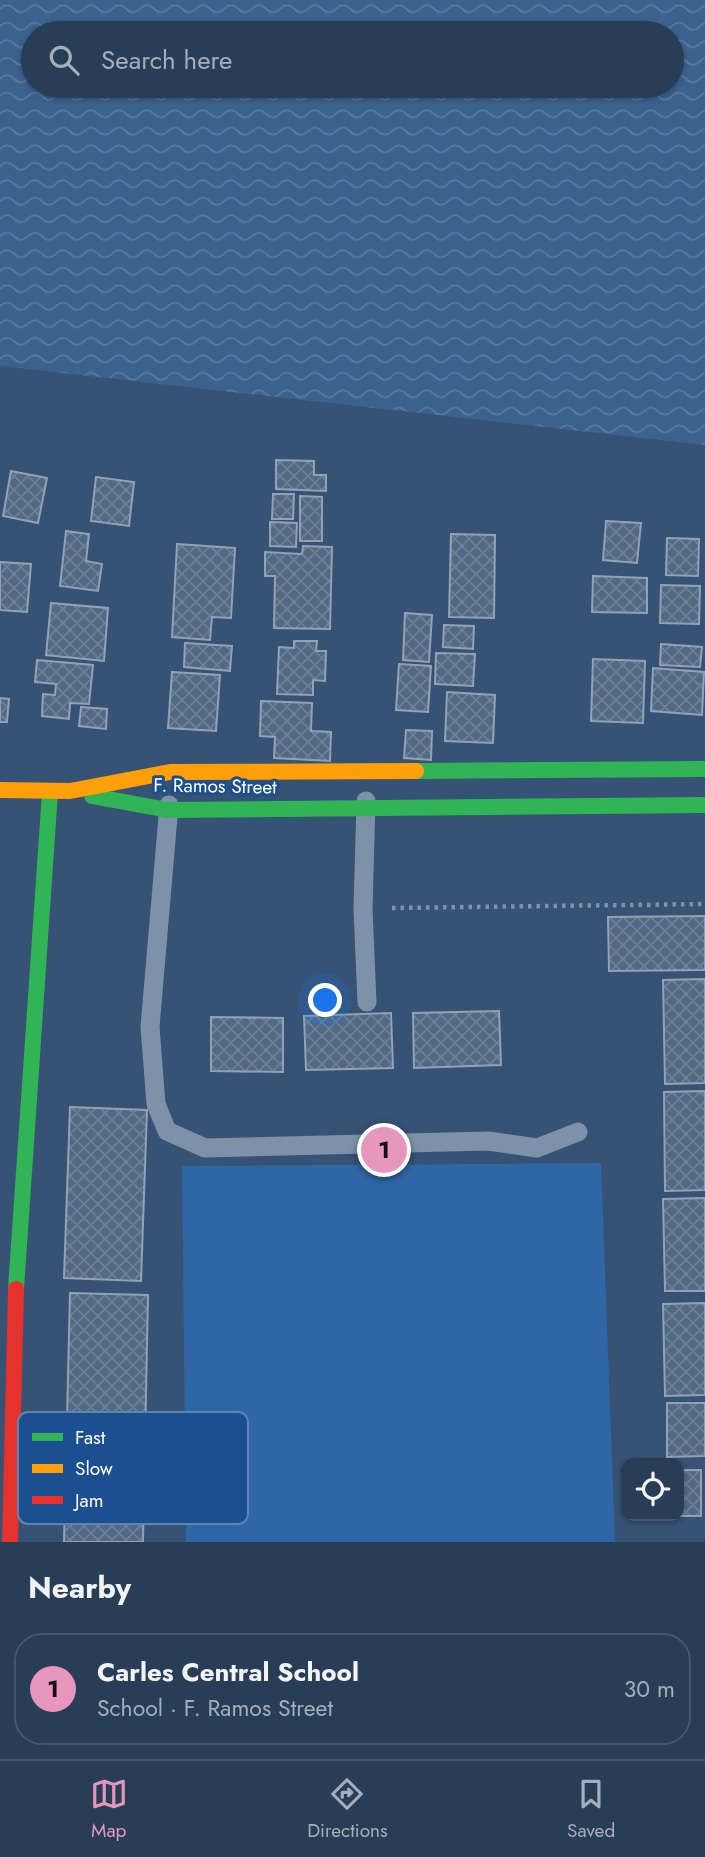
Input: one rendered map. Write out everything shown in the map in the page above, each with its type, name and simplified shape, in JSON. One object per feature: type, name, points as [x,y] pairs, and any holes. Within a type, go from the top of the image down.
[{"type":"main road","name":"F. Ramos Street","points":[[69,791],[170,772],[705,769]]},
{"type":"main road","points":[[0,790],[69,791]]},
{"type":"main road","name":"F. Ramos Street","points":[[69,791],[168,810],[705,804]]},
{"type":"main road","points":[[10,1542],[17,1253],[50,792]]},
{"type":"lane","points":[[170,772],[150,1027],[156,1104],[167,1131],[205,1148],[488,1141],[537,1148],[578,1132]]},
{"type":"lane","points":[[366,772],[363,909],[367,1002]]},
{"type":"path","points":[[363,909],[705,904]]},
{"type":"shaded area","points":[[601,1163],[615,1542],[186,1542],[186,1524],[248,1524],[248,1412],[185,1412],[182,1166]]},
{"type":"water","points":[[0,0],[705,0],[705,445],[0,366]]},
{"type":"building","points":[[276,460],[314,461],[314,475],[326,475],[326,491],[276,489]]},
{"type":"building","points":[[11,471],[47,478],[38,523],[3,516]]},
{"type":"building","points":[[96,477],[134,482],[129,526],[91,521]]},
{"type":"building","points":[[273,494],[294,494],[293,519],[272,519]]},
{"type":"building","points":[[300,496],[322,497],[322,541],[300,541]]},
{"type":"building","points":[[606,521],[641,523],[637,563],[603,560]]},
{"type":"building","points":[[270,522],[297,523],[296,547],[270,546]]},
{"type":"building","points":[[66,531],[89,534],[86,561],[102,564],[98,591],[60,586]]},
{"type":"building","points":[[451,534],[495,535],[494,618],[449,617]]},
{"type":"building","points":[[667,538],[699,539],[698,576],[666,575]]},
{"type":"building","points":[[177,544],[235,548],[231,618],[212,617],[210,640],[172,637]]},
{"type":"building","points":[[303,546],[332,547],[330,629],[274,628],[275,576],[265,576],[265,552],[302,554]]},
{"type":"building","points":[[0,562],[31,564],[27,612],[0,610]]},
{"type":"building","points":[[593,576],[647,578],[647,613],[592,612]]},
{"type":"building","points":[[661,585],[700,586],[699,624],[660,623]]},
{"type":"building","points":[[51,603],[108,608],[104,661],[46,655]]},
{"type":"building","points":[[405,613],[432,615],[429,662],[403,660]]},
{"type":"building","points":[[444,625],[474,626],[473,649],[443,647]]},
{"type":"building","points":[[294,641],[317,641],[316,651],[326,651],[325,681],[313,680],[313,695],[277,694],[279,647],[294,648]]},
{"type":"building","points":[[185,643],[232,646],[230,671],[184,667]]},
{"type":"building","points":[[661,644],[702,647],[700,667],[660,665]]},
{"type":"building","points":[[436,653],[475,654],[473,686],[435,684]]},
{"type":"building","points":[[593,659],[645,661],[643,723],[591,721]]},
{"type":"building","points":[[37,660],[93,665],[89,704],[70,703],[69,719],[42,716],[43,694],[55,695],[56,684],[35,682]]},
{"type":"building","points":[[399,664],[431,666],[428,712],[396,710]]},
{"type":"building","points":[[653,668],[704,672],[702,715],[651,711]]},
{"type":"building","points":[[172,672],[220,675],[216,731],[168,728]]},
{"type":"building","points":[[447,692],[495,695],[493,743],[445,741]]},
{"type":"building","points":[[0,698],[9,699],[7,722],[0,722]]},
{"type":"building","points":[[261,701],[312,703],[311,731],[331,732],[330,761],[274,758],[275,737],[260,736]]},
{"type":"building","points":[[81,707],[107,709],[106,729],[79,726]]},
{"type":"building","points":[[406,730],[432,731],[431,760],[404,758]]},
{"type":"building","points":[[705,916],[705,970],[609,971],[608,917]]},
{"type":"building","points":[[705,979],[705,1083],[665,1084],[663,980]]},
{"type":"building","points":[[499,1011],[501,1065],[414,1068],[413,1013]]},
{"type":"building","points":[[391,1013],[393,1068],[306,1070],[304,1016]]},
{"type":"building","points":[[211,1017],[283,1018],[283,1072],[211,1071]]},
{"type":"building","points":[[705,1091],[705,1190],[665,1191],[664,1092]]},
{"type":"building","points":[[70,1107],[147,1110],[141,1281],[64,1278]]},
{"type":"building","points":[[705,1198],[705,1291],[665,1291],[663,1199]]},
{"type":"building","points":[[70,1293],[148,1295],[146,1412],[67,1412]]},
{"type":"building","points":[[705,1303],[705,1395],[665,1396],[663,1304]]},
{"type":"building","points":[[667,1403],[705,1403],[705,1456],[667,1457]]},
{"type":"building","points":[[684,1470],[701,1470],[701,1516],[684,1516]]},
{"type":"building","points":[[64,1524],[143,1524],[143,1542],[64,1542]]},
{"type":"traffic: fast","points":[[416,771],[705,769]]},
{"type":"traffic: fast","points":[[16,1289],[50,792]]},
{"type":"traffic: fast","points":[[92,796],[168,810],[705,805]]},
{"type":"traffic: slow","points":[[0,790],[70,791],[170,772],[416,771]]},
{"type":"traffic: jam","points":[[10,1542],[16,1289]]},
{"type":"place","name":"Carles Central School","points":[[384,1150]]}]
